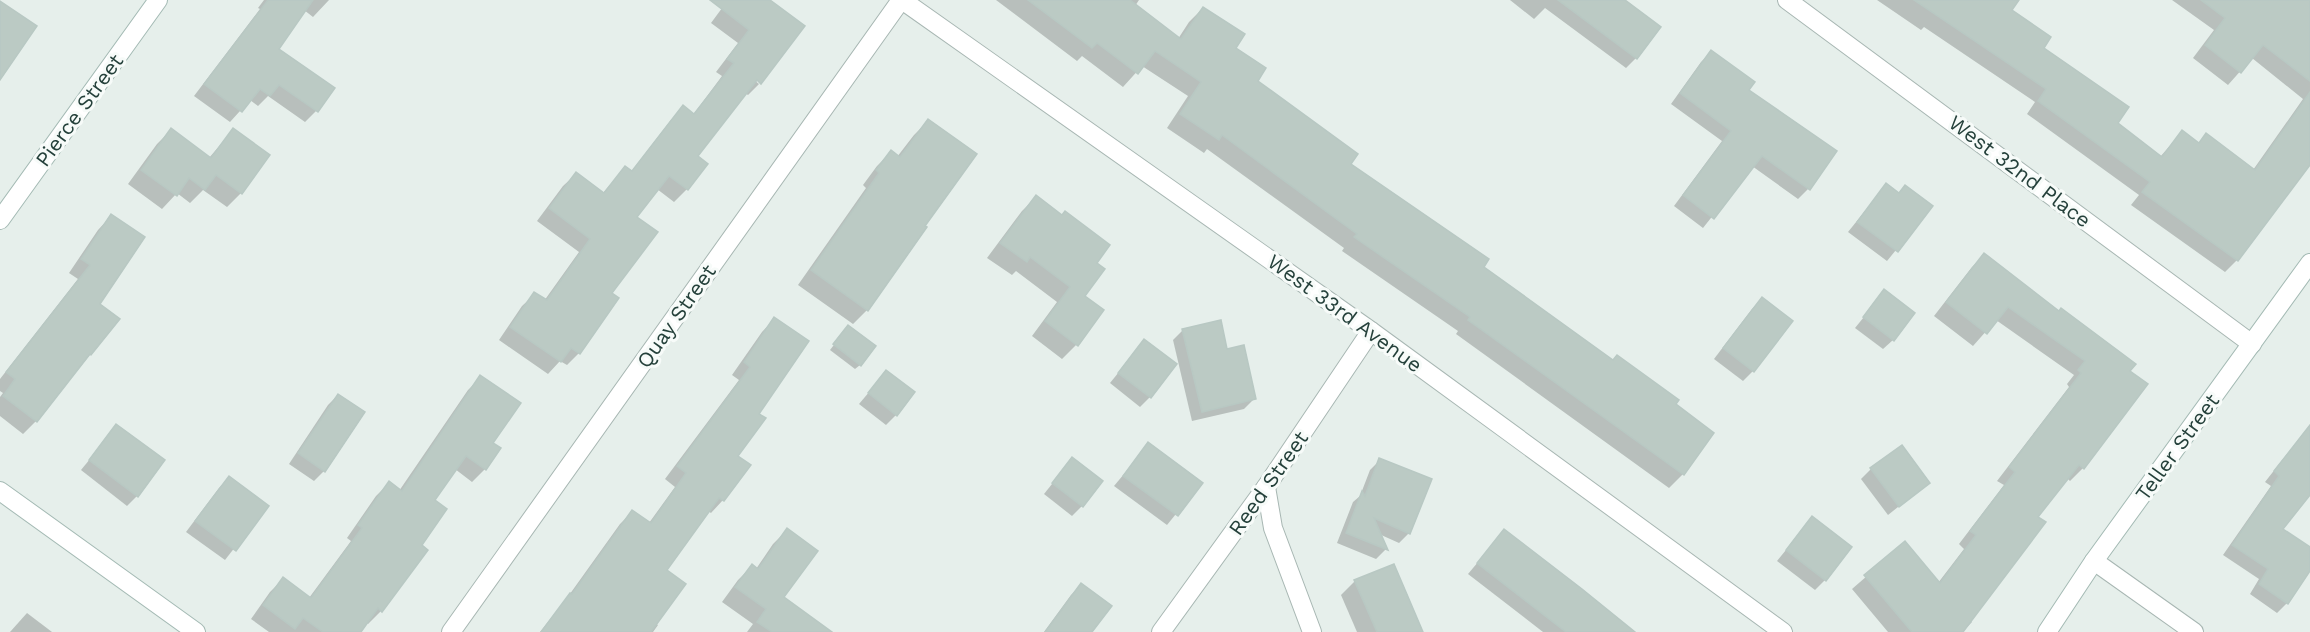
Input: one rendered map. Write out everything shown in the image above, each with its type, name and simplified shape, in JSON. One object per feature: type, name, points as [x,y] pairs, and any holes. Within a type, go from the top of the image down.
[{"type":"street","name":"Pierce Street","points":[[0,220],[158,0]]},
{"type":"street","name":"West 33rd Avenue","points":[[902,0],[1371,331],[1783,632]]},
{"type":"street","name":"Quay Street","points":[[451,632],[902,0]]},
{"type":"street","name":"West 32nd Place","points":[[1787,0],[2252,344]]},
{"type":"street","name":"Teller Street","points":[[2048,632],[2094,561],[2310,263]]},
{"type":"street","name":"Reed Street","points":[[1161,632],[1266,487],[1371,331]]},
{"type":"street","points":[[1266,487],[1273,528],[1312,632]]},
{"type":"street","points":[[0,491],[196,632]]},
{"type":"street","points":[[2094,561],[2194,632]]},
{"type":"building","points":[[268,0],[313,0],[279,49],[335,88],[318,112],[279,85],[270,96],[260,89],[242,112],[204,84]]},
{"type":"building","points":[[710,0],[770,0],[805,26],[761,84],[757,80],[698,156],[708,164],[688,190],[669,176],[637,217],[658,232],[612,293],[619,298],[580,354],[571,348],[561,362],[510,327],[534,292],[547,300],[590,239],[549,208],[576,172],[604,193],[625,166],[632,171],[683,105],[694,114],[734,63],[727,59],[749,30]]},
{"type":"building","points":[[1028,0],[1130,0],[1181,39],[1203,7],[1245,34],[1236,48],[1266,68],[1258,81],[1358,154],[1351,164],[1489,259],[1484,267],[1613,360],[1617,355],[1679,400],[1676,404],[1714,433],[1684,475],[1468,320],[1470,317],[1354,237],[1357,234],[1222,135],[1219,140],[1180,114],[1201,82],[1155,51],[1138,74],[1097,43],[1092,48]]},
{"type":"building","points":[[1558,0],[1625,0],[1661,27],[1637,59]]},
{"type":"building","points":[[1914,0],[2019,0],[2012,10],[2051,37],[2044,48],[2129,107],[2118,123],[2162,157],[2182,130],[2199,143],[2206,133],[2255,170],[2310,92],[2310,165],[2238,261],[2142,192],[2150,182],[2038,101],[2046,89]]},
{"type":"building","points":[[2201,0],[2310,0],[2310,81],[2263,45],[2241,73],[2205,45],[2225,18]]},
{"type":"building","points":[[0,1],[37,26],[0,80]]},
{"type":"building","points":[[1711,50],[1755,82],[1749,90],[1837,151],[1810,190],[1762,156],[1714,219],[1683,195],[1731,131],[1680,93]]},
{"type":"building","points":[[928,119],[977,154],[868,311],[811,270],[879,173],[876,170],[891,150],[900,157]]},
{"type":"building","points":[[171,128],[211,158],[233,128],[270,155],[242,194],[216,175],[205,190],[189,178],[177,196],[141,170]]},
{"type":"building","points":[[1886,183],[1899,193],[1905,185],[1933,206],[1898,252],[1857,222]]},
{"type":"building","points":[[1036,195],[1062,215],[1065,211],[1110,245],[1097,263],[1105,269],[1085,296],[1104,310],[1078,346],[1045,321],[1070,287],[1030,257],[1027,262],[1000,243]]},
{"type":"building","points":[[111,214],[145,237],[100,304],[120,319],[37,422],[3,396],[15,379],[6,372],[90,265],[81,259]]},
{"type":"building","points":[[1984,253],[2059,311],[2061,308],[2136,364],[2130,371],[2148,384],[2084,469],[2079,465],[2038,517],[2046,522],[1963,632],[1912,632],[1864,575],[1905,541],[1940,583],[1976,535],[1970,531],[2015,472],[2009,467],[2081,373],[2078,370],[2085,361],[2008,307],[1987,334],[1946,302]]},
{"type":"building","points":[[1884,289],[1915,313],[1894,341],[1863,317]]},
{"type":"building","points":[[1762,297],[1793,321],[1754,372],[1723,348]]},
{"type":"building","points":[[774,317],[809,341],[759,414],[766,418],[738,456],[751,465],[724,501],[719,498],[667,570],[686,584],[651,632],[541,632],[570,593],[572,594],[632,510],[651,523],[686,473],[677,466],[750,367],[744,362]]},
{"type":"building","points":[[1221,320],[1227,349],[1244,345],[1256,399],[1202,412],[1182,329]]},
{"type":"building","points":[[848,325],[876,346],[861,366],[833,344]]},
{"type":"building","points":[[1144,339],[1177,364],[1151,398],[1118,373]]},
{"type":"building","points":[[886,370],[915,392],[897,416],[868,393]]},
{"type":"building","points":[[480,375],[521,403],[493,443],[501,448],[486,470],[466,456],[435,500],[447,509],[422,545],[428,550],[382,612],[378,608],[361,632],[323,632],[303,618],[295,629],[263,605],[283,577],[311,598],[362,528],[358,525],[389,481],[402,491]]},
{"type":"building","points":[[338,394],[365,412],[325,472],[298,453]]},
{"type":"building","points":[[116,424],[165,460],[138,497],[89,460]]},
{"type":"building","points":[[2310,425],[2310,495],[2283,529],[2310,547],[2310,571],[2288,604],[2259,584],[2268,569],[2232,545],[2279,476],[2274,471]]},
{"type":"building","points":[[1148,442],[1203,483],[1178,516],[1123,476]]},
{"type":"building","points":[[1902,445],[1930,483],[1899,507],[1870,468]]},
{"type":"building","points":[[1072,457],[1103,481],[1083,507],[1052,483]]},
{"type":"building","points":[[1379,458],[1432,479],[1410,534],[1374,518],[1388,550],[1346,533],[1362,491],[1365,496]]},
{"type":"building","points":[[229,476],[269,506],[236,551],[195,521]]},
{"type":"building","points":[[1812,516],[1852,547],[1826,581],[1786,550]]},
{"type":"building","points":[[787,528],[818,551],[784,597],[832,632],[772,632],[757,622],[766,609],[735,587],[752,564],[758,569]]},
{"type":"building","points":[[1504,529],[1635,632],[1566,632],[1477,563]]},
{"type":"building","points":[[1394,564],[1423,632],[1377,632],[1354,580]]},
{"type":"building","points":[[1081,583],[1112,606],[1092,632],[1045,632]]}]
